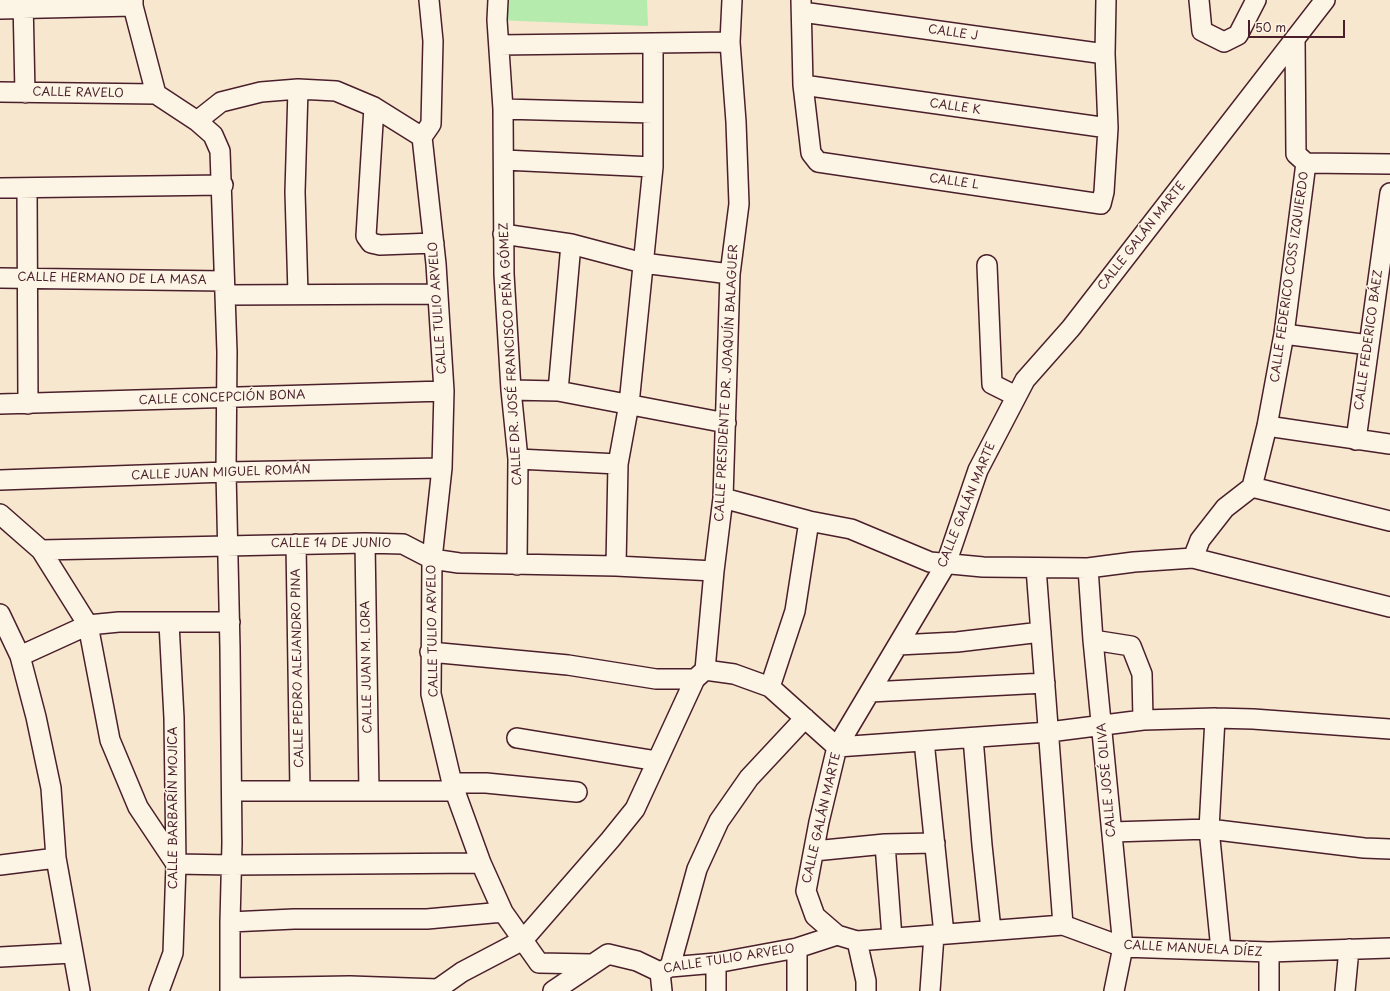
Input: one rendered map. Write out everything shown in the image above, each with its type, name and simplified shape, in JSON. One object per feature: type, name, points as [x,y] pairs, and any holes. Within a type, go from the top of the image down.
[{"type":"street","points":[[197,121],[221,102],[261,92],[298,89],[336,91],[374,107],[422,137],[431,124],[433,41],[429,0]]},
{"type":"street","name":"CALLE DR. JOSÉ FRANCISCO PEÑA GÓMEZ","points":[[498,0],[497,20],[503,108],[504,160],[502,234],[511,390],[518,460],[517,565]]},
{"type":"street","name":"CALLE PRESIDENTE DR. JOAQUÍN BALAGUER","points":[[437,990],[462,972],[523,940],[635,809],[700,674],[723,498],[730,274],[739,204],[736,122],[730,42],[732,0]]},
{"type":"street","points":[[1106,0],[1104,54],[1108,128]]},
{"type":"street","points":[[1199,0],[1202,31],[1224,42],[1238,35],[1256,0]]},
{"type":"street","name":"CALLE GALÁN MARTE","points":[[857,941],[837,935],[814,916],[806,890],[837,747],[946,564],[978,470],[1025,380],[1071,328],[1325,0]]},
{"type":"street","points":[[0,9],[23,4],[133,3],[156,94],[197,121],[213,135],[220,151],[223,185],[227,398],[226,472],[230,622],[232,791],[230,990],[350,986],[437,990]]},
{"type":"street","points":[[23,4],[25,93]]},
{"type":"street","points":[[802,6],[803,85]]},
{"type":"street","name":"CALLE J","points":[[802,6],[1104,54]]},
{"type":"street","points":[[1295,38],[1296,154],[1306,163],[1390,164]]},
{"type":"street","points":[[499,45],[730,42]]},
{"type":"street","points":[[616,566],[618,464],[628,404],[653,166],[653,44]]},
{"type":"street","name":"CALLE K","points":[[803,85],[1108,128]]},
{"type":"street","name":"CALLE L","points":[[803,85],[811,154],[818,162],[1101,204],[1104,192],[1108,128]]},
{"type":"street","points":[[298,89],[295,192],[298,294]]},
{"type":"street","name":"CALLE RAVELO","points":[[0,92],[156,94]]},
{"type":"street","points":[[374,107],[366,236],[371,243],[380,246],[434,243]]},
{"type":"street","points":[[503,108],[653,113]]},
{"type":"street","name":"CALLE TULIO ARVELO","points":[[422,137],[434,243],[444,391],[442,468],[432,559],[430,652],[431,694],[454,787],[481,863],[503,912],[540,963],[591,964],[608,954],[638,961],[665,970],[716,963],[797,948],[837,935]]},
{"type":"street","points":[[504,160],[653,166]]},
{"type":"street","name":"CALLE FEDERICO COSS IZQUIERDO","points":[[1252,487],[1267,426],[1284,334],[1306,163]]},
{"type":"street","points":[[0,188],[27,189],[223,185]]},
{"type":"street","points":[[27,189],[28,404]]},
{"type":"street","name":"CALLE FEDERICO BÁEZ","points":[[1356,440],[1390,193]]},
{"type":"street","points":[[502,234],[570,244],[643,264],[730,274]]},
{"type":"street","points":[[558,391],[570,244]]},
{"type":"street","points":[[987,264],[992,384],[1016,396]]},
{"type":"street","name":"CALLE HERMANO DE LA MASA","points":[[0,278],[27,277],[225,288],[298,294],[437,294]]},
{"type":"street","points":[[1284,334],[1369,345]]},
{"type":"street","points":[[511,390],[558,391],[726,423]]},
{"type":"street","name":"CALLE CONCEPCIÓN BONA","points":[[0,404],[444,391]]},
{"type":"street","points":[[1267,426],[1390,444]]},
{"type":"street","points":[[518,460],[618,464]]},
{"type":"street","name":"CALLE JUAN MIGUEL ROMÁN","points":[[0,480],[226,472],[442,468]]},
{"type":"street","points":[[1193,558],[1200,540],[1225,508],[1252,487],[1390,521]]},
{"type":"street","points":[[723,498],[809,521],[851,529],[930,562],[983,567],[1088,568],[1134,562],[1193,558],[1390,606]]},
{"type":"street","points":[[0,514],[41,550],[88,625],[110,740],[138,807],[176,864],[481,863]]},
{"type":"street","points":[[770,687],[794,611],[809,521]]},
{"type":"street","name":"CALLE 14 DE JUNIO","points":[[41,550],[229,544],[365,542],[404,544],[432,559],[459,563],[616,566],[714,571]]},
{"type":"street","name":"CALLE JUAN M. LORA","points":[[365,542],[369,791]]},
{"type":"street","name":"CALLE PEDRO ALEJANDRO PINA","points":[[296,544],[300,791]]},
{"type":"street","points":[[1036,568],[1064,924]]},
{"type":"street","name":"CALLE JOSÉ OLIVA","points":[[1088,568],[1093,640],[1122,947],[1114,991]]},
{"type":"street","points":[[0,614],[20,656],[36,717],[51,788],[56,858],[80,991]]},
{"type":"street","points":[[20,656],[88,625],[119,622],[230,622]]},
{"type":"street","name":"CALLE BARBARÍN MOJICA","points":[[160,991],[173,953],[176,864],[174,718],[169,623]]},
{"type":"street","points":[[898,645],[957,642],[1041,632]]},
{"type":"street","points":[[1093,640],[1132,646],[1142,674],[1142,720]]},
{"type":"street","points":[[430,652],[568,665],[656,680],[700,674],[734,674],[770,687],[837,747],[1049,732],[1142,720],[1215,718],[1390,729]]},
{"type":"street","points":[[870,692],[1045,683]]},
{"type":"street","points":[[662,991],[665,970],[697,869],[719,821],[749,778],[805,718]]},
{"type":"street","points":[[1215,718],[1209,829],[1221,950]]},
{"type":"street","points":[[517,738],[657,761]]},
{"type":"street","points":[[973,738],[991,930]]},
{"type":"street","points":[[924,741],[935,843],[939,934],[930,991]]},
{"type":"street","points":[[232,791],[369,791],[454,787],[486,783],[577,792]]},
{"type":"street","points":[[1112,832],[1209,829],[1364,848],[1390,849]]},
{"type":"street","points":[[814,851],[885,844],[935,843]]},
{"type":"street","points":[[885,844],[892,938]]},
{"type":"street","points":[[0,865],[56,858]]},
{"type":"street","points":[[230,922],[294,918],[427,918],[503,912]]},
{"type":"street","name":"CALLE MANUELA DÍEZ","points":[[857,941],[1064,924],[1122,947],[1269,952],[1390,948]]},
{"type":"street","points":[[857,941],[866,981],[866,991]]},
{"type":"street","points":[[797,948],[797,991]]},
{"type":"street","points":[[1345,991],[1349,949]]},
{"type":"street","points":[[1269,952],[1269,991]]},
{"type":"street","points":[[0,957],[72,953]]},
{"type":"street","points":[[716,963],[716,991]]},
{"type":"street","points":[[553,991],[591,964]]},
{"type":"green space","points":[[497,0],[647,0],[648,26],[495,20]]}]
